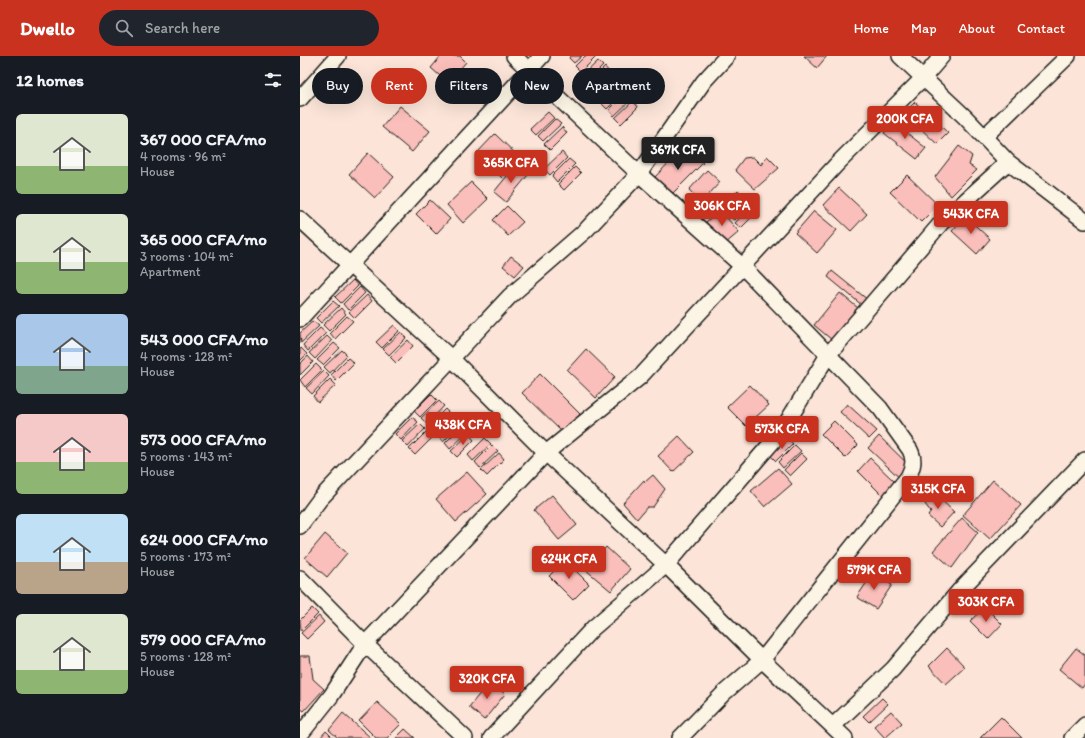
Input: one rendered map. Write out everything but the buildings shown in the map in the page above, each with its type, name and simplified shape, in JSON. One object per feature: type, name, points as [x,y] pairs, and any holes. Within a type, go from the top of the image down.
[{"type":"street","points":[[300,99],[338,56]]},
{"type":"street","points":[[514,56],[527,68]]},
{"type":"street","points":[[529,68],[542,56]]},
{"type":"street","points":[[300,526],[320,499],[510,296],[586,230],[639,174],[704,81],[727,56]]},
{"type":"street","points":[[900,56],[924,77],[1008,162],[1085,221]]},
{"type":"street","points":[[300,735],[331,696],[365,644],[546,453],[640,378],[837,164],[924,77],[942,56]]},
{"type":"street","points":[[984,137],[1068,56]]},
{"type":"street","points":[[300,320],[351,266],[510,89]]},
{"type":"street","points":[[564,103],[639,174],[742,266],[880,408],[913,456],[913,465],[908,477],[762,660],[724,693],[680,738]]},
{"type":"street","points":[[491,738],[593,628],[666,565],[781,432],[828,355],[942,222],[1008,162]]},
{"type":"street","points":[[300,219],[451,358],[546,453],[666,565],[762,660],[845,738]]},
{"type":"street","points":[[833,726],[893,669],[959,591],[1085,460]]},
{"type":"street","points":[[300,578],[365,644],[465,738]]},
{"type":"street","points":[[1072,738],[1085,725]]}]
